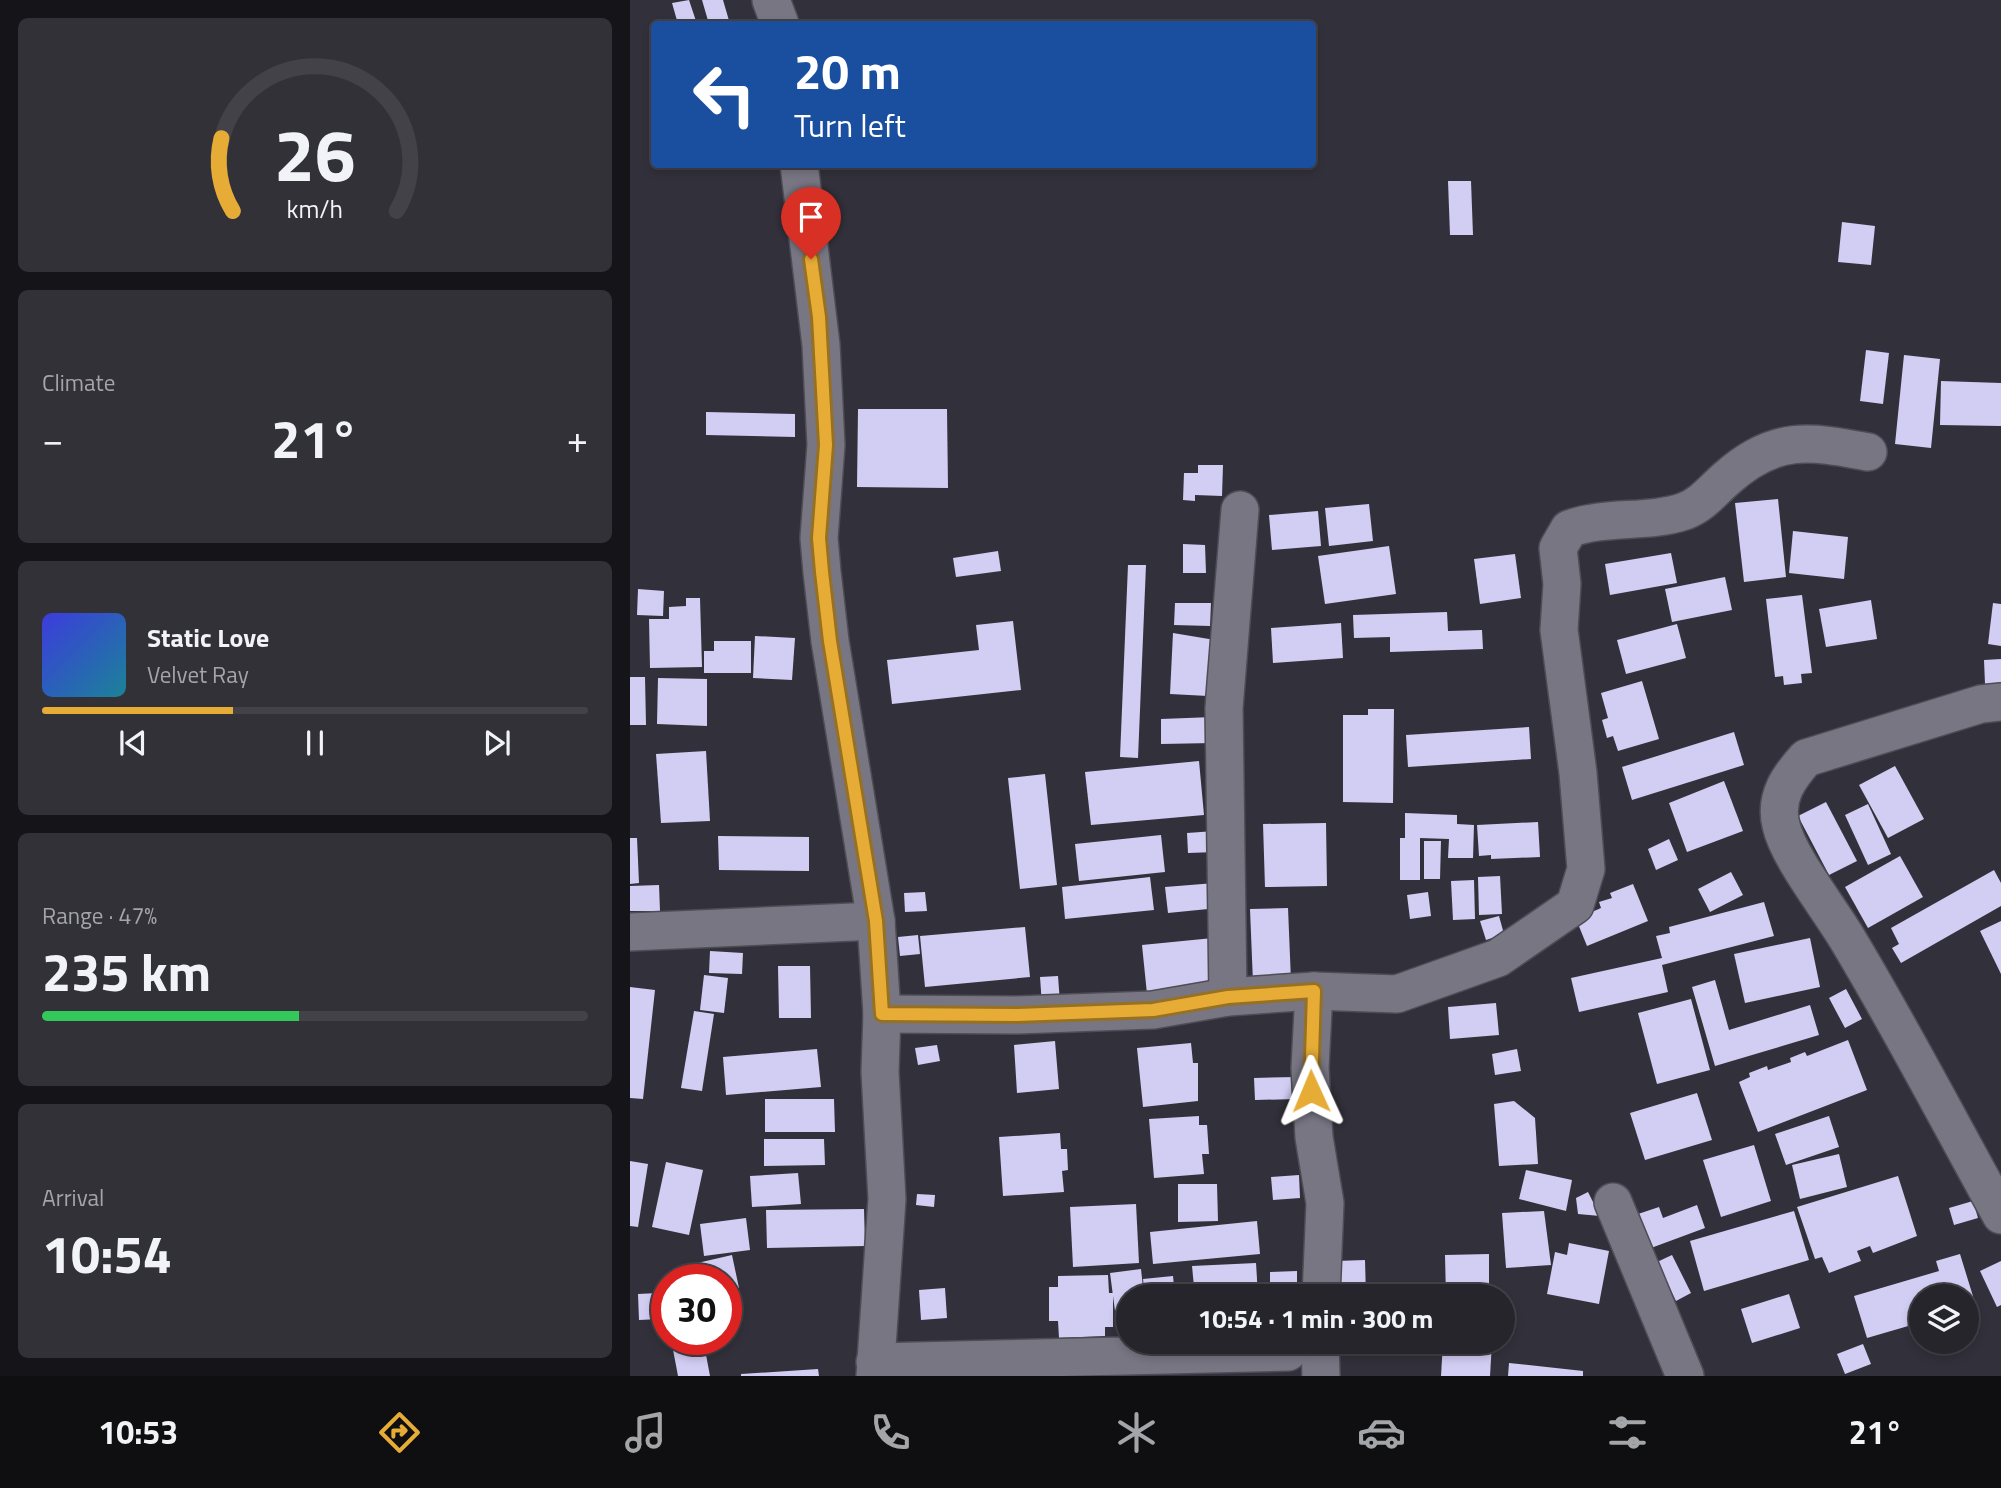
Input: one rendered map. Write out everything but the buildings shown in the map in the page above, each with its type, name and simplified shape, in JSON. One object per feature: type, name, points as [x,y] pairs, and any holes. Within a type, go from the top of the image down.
[{"type":"street","points":[[771,0],[779,21]]},
{"type":"street","points":[[799,168],[821,345],[826,445],[819,538],[825,600],[876,921],[882,1014],[880,1072],[887,1199],[875,1369],[1168,1354]]},
{"type":"street","points":[[882,1014],[1017,1015],[1153,1010],[1228,997],[1314,991],[1397,994],[1499,958],[1575,905],[1586,869],[1578,774],[1559,630],[1562,584],[1558,548],[1569,529],[1591,521],[1670,515],[1684,511],[1699,505],[1746,461],[1774,448],[1811,441],[1868,452]]},
{"type":"street","points":[[1228,997],[1224,708],[1240,510]]},
{"type":"street","points":[[2001,702],[1981,704],[1806,758],[1788,779],[1779,802],[1781,825],[1790,846],[1849,940],[2001,1215]]},
{"type":"street","points":[[630,932],[876,921]]},
{"type":"street","points":[[1314,991],[1311,1081],[1314,1137],[1325,1203],[1322,1284]]},
{"type":"street","points":[[1613,1202],[1685,1376]]},
{"type":"street","points":[[1308,1354],[1321,1376]]},
{"type":"route","points":[[811,259],[819,317],[826,445],[819,538],[822,572],[830,641],[876,921],[882,1014],[1017,1015],[1153,1010],[1228,997],[1314,991],[1311,1091]]}]
